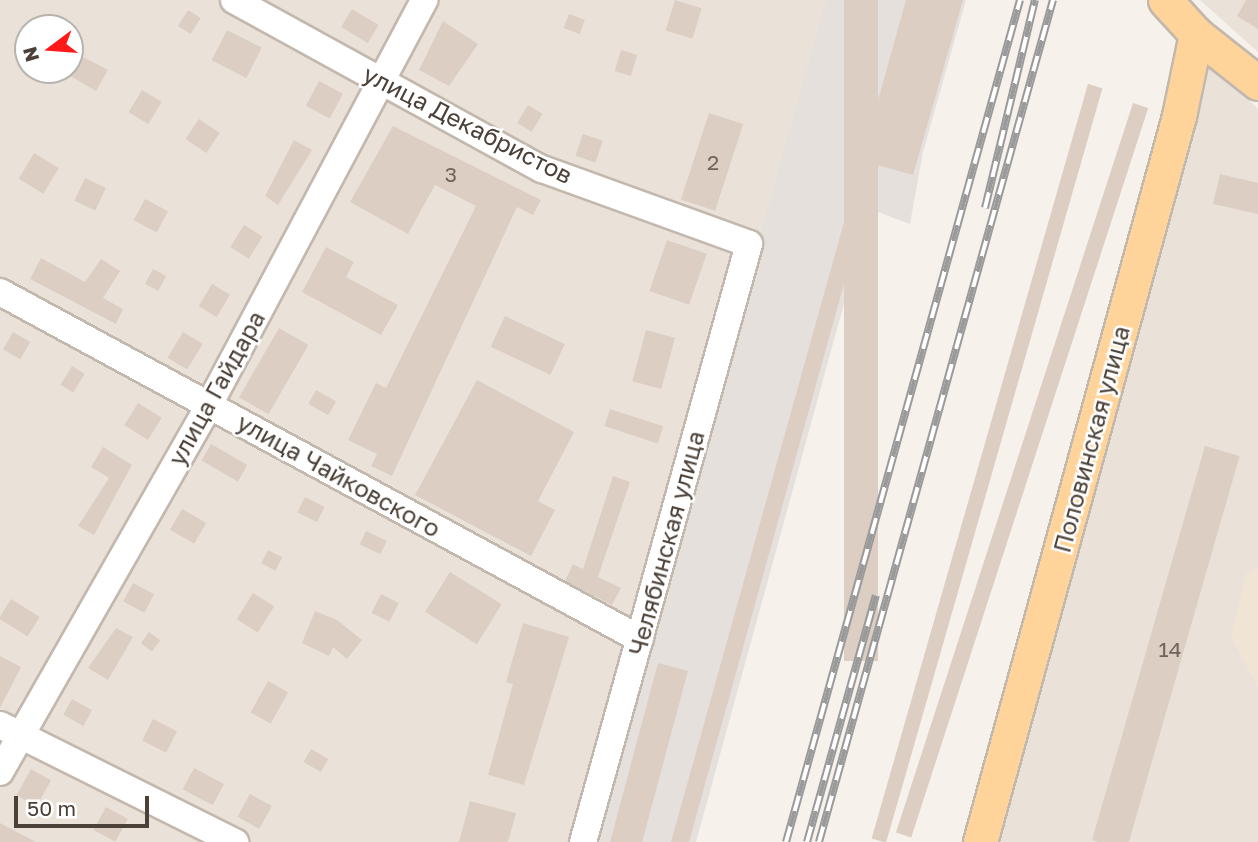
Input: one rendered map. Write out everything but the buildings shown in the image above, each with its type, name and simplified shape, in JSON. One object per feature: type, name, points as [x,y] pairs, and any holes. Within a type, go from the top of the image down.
[{"type":"main road","points":[[1165,0],[1196,34],[1258,83]]},
{"type":"main road","name":"Половинская улица","points":[[980,842],[1179,116],[1196,34]]},
{"type":"street","name":"улица Декабристов","points":[[234,0],[542,169],[749,244]]},
{"type":"street","name":"улица Гайдара","points":[[0,772],[9,731],[209,405],[424,0]]},
{"type":"street","name":"Челябинская улица","points":[[583,842],[749,244]]},
{"type":"street","name":"улица Чайковского","points":[[0,292],[640,639]]},
{"type":"street","points":[[9,731],[235,842]]},
{"type":"shaded area","points":[[0,0],[842,0],[588,842],[0,842]]},
{"type":"shaded area","points":[[826,0],[966,0],[923,152],[910,224],[870,209],[696,842],[590,842]]},
{"type":"shaded area","points":[[1200,0],[1258,0],[1258,52]]},
{"type":"shaded area","points":[[1206,59],[1258,109],[1258,842],[984,842]]},
{"type":"shaded area","points":[[1258,568],[1258,687],[1231,637],[1246,574]]},
{"type":"railway","points":[[786,842],[1020,0]]},
{"type":"railway","points":[[985,208],[1035,0]]},
{"type":"railway","points":[[819,842],[1053,0]]},
{"type":"railway","points":[[807,842],[876,595]]}]
